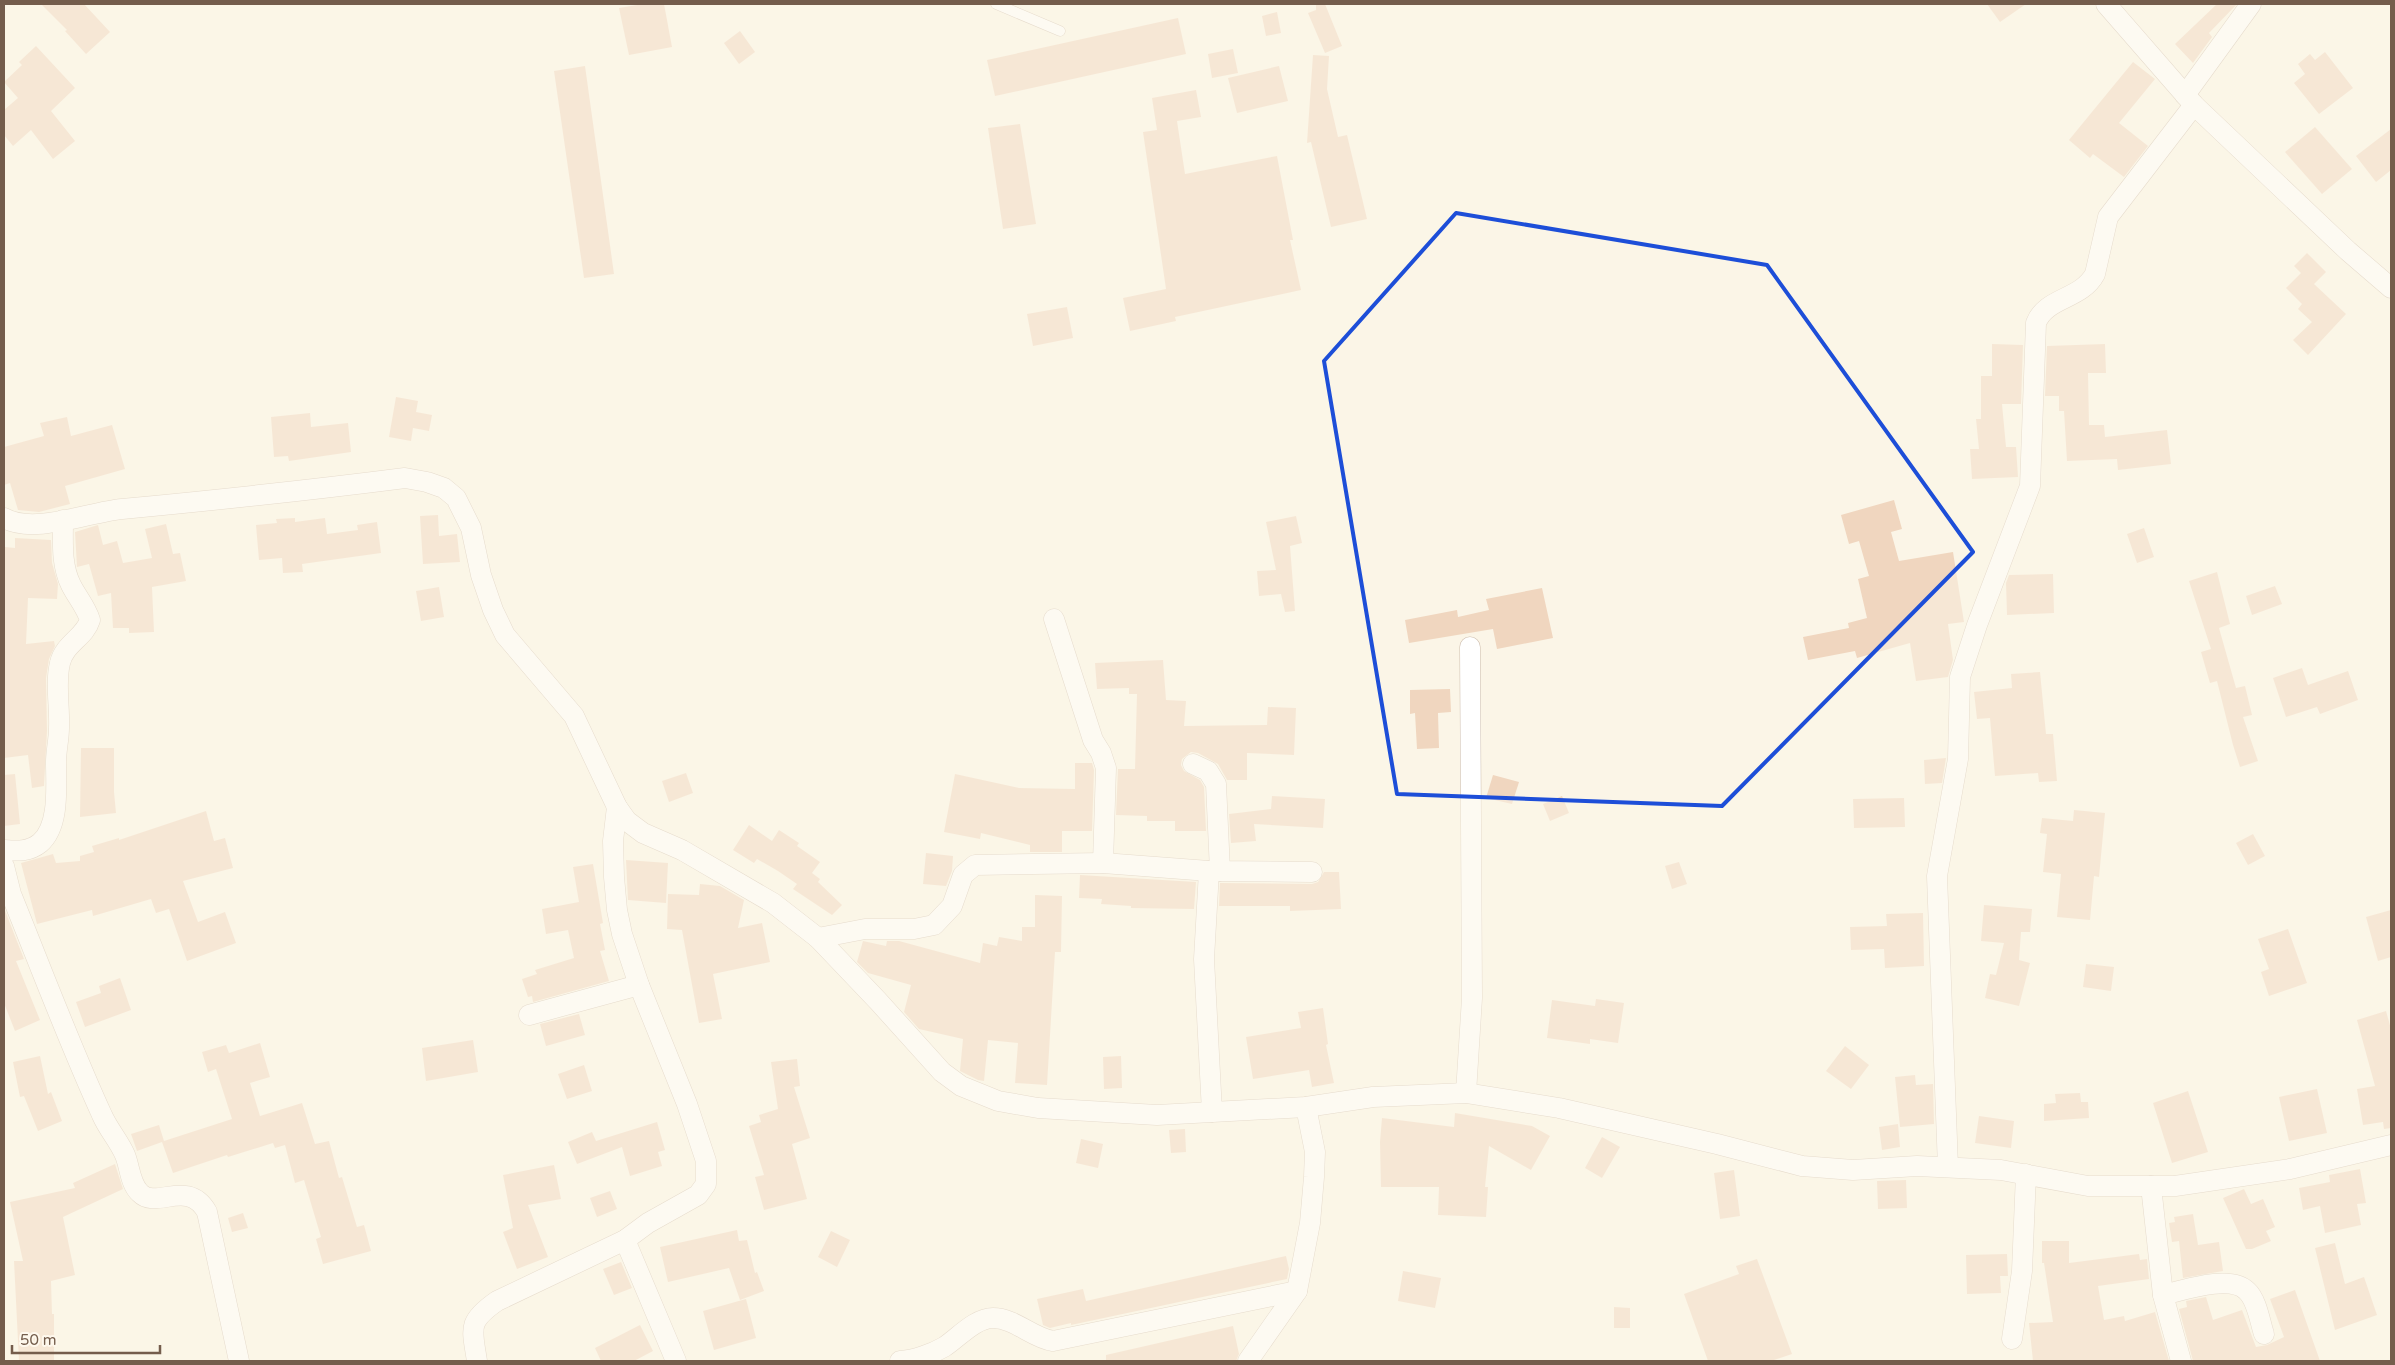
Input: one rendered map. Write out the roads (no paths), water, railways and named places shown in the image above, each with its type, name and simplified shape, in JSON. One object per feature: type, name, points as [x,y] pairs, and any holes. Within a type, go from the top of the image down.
[{"type":"street","points":[[2106,4],[2190,100],[2348,251],[2391,288]]},
{"type":"street","points":[[1948,1167],[1937,876],[1958,759],[1960,677],[1976,625],[2030,486],[2036,323],[2044,309],[2083,290],[2090,282],[2095,274],[2108,217],[2190,100],[2251,4]]},
{"type":"street","points":[[4,518],[12,523],[29,524],[63,520],[120,509],[221,501],[405,478],[427,482],[444,488],[456,498],[464,511],[471,528],[492,610],[505,635],[574,716],[617,807],[627,821],[643,833],[682,850],[774,903],[818,938],[878,1001],[926,1057],[942,1072],[961,1086],[998,1101],[1038,1108],[1157,1115],[1306,1106],[1373,1097],[1466,1093],[1559,1108],[1717,1144],[1802,1166],[1853,1170],[1917,1166],[2001,1170],[2088,1186],[2175,1186],[2290,1169],[2391,1145]]},
{"type":"street","points":[[4,850],[24,851],[39,844],[47,836],[57,796],[56,762],[60,730],[59,666],[65,650],[85,631],[90,620],[70,584],[65,566],[63,520]]},
{"type":"street","points":[[1054,620],[1092,740],[1101,754],[1106,768],[1103,863]]},
{"type":"street","points":[[1466,1093],[1472,998],[1470,647]]},
{"type":"street","points":[[1193,764],[1208,770],[1216,784],[1214,871],[1204,959],[1212,1112]]},
{"type":"street","points":[[477,1361],[472,1329],[480,1313],[497,1301],[625,1240],[648,1224],[698,1195],[706,1184],[706,1161],[687,1104],[639,984],[616,910],[613,840],[617,807]]},
{"type":"street","points":[[818,938],[865,929],[914,929],[934,924],[952,906],[963,875],[975,865],[1103,863],[1214,871],[1312,872]]},
{"type":"street","points":[[4,866],[18,912],[103,1116],[125,1155],[135,1186],[140,1194],[149,1198],[175,1196],[199,1200],[207,1212],[218,1272],[239,1361]]},
{"type":"street","points":[[529,1015],[639,984]]},
{"type":"street","points":[[1248,1361],[1297,1291],[1310,1224],[1314,1177],[1315,1152],[1306,1106]]},
{"type":"street","points":[[2012,1339],[2023,1262],[2026,1174]]},
{"type":"street","points":[[2151,1186],[2163,1295],[2181,1361]]},
{"type":"street","points":[[625,1240],[676,1361]]},
{"type":"street","points":[[2163,1295],[2220,1283],[2240,1285],[2248,1291],[2264,1334]]},
{"type":"street","points":[[900,1361],[917,1358],[942,1348],[980,1321],[991,1318],[1002,1319],[1042,1340],[1053,1341],[1297,1291]]},
{"type":"lane","points":[[996,4],[1060,31]]}]
